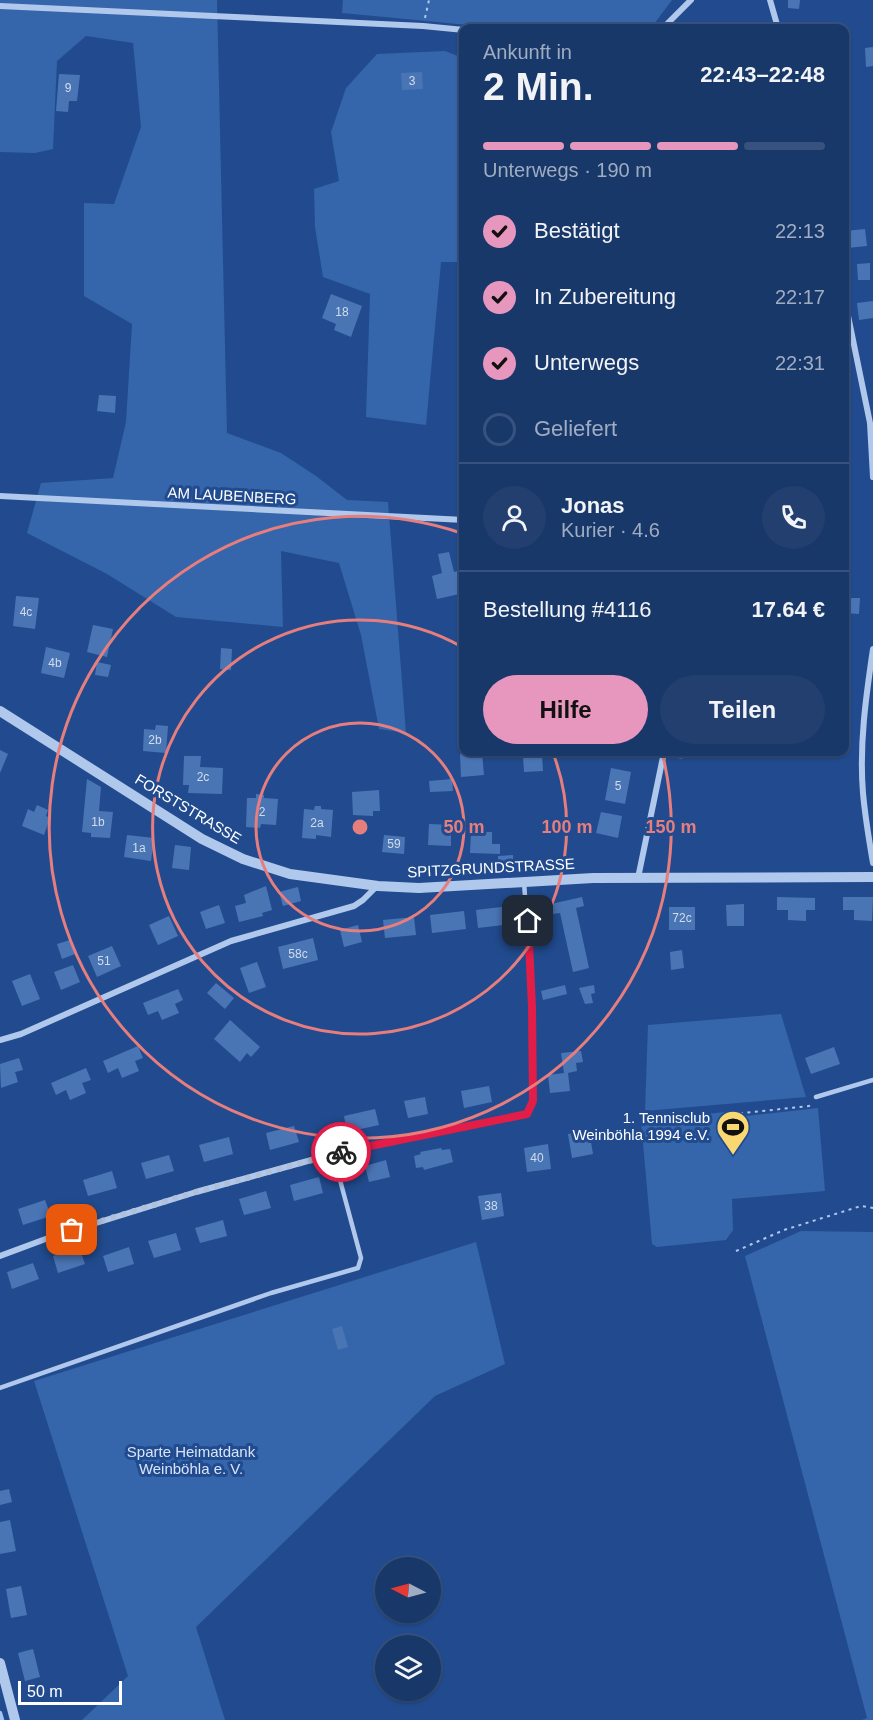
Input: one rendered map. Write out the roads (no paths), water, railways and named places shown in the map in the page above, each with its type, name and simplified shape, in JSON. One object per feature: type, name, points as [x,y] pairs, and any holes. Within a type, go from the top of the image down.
[{"type":"street","points":[[667,24],[691,0]]},
{"type":"street","points":[[770,0],[777,24]]},
{"type":"street","points":[[0,6],[459,30]]},
{"type":"street","points":[[849,320],[870,423],[873,477]]},
{"type":"street","name":"AM LAUBENBERG","points":[[0,496],[459,519]]},
{"type":"street","points":[[873,649],[866,693],[862,758],[863,793],[873,863]]},
{"type":"street","name":"FORSTSTRASSE","points":[[0,711],[202,839],[243,859],[290,874],[378,886]]},
{"type":"street","points":[[638,878],[663,756]]},
{"type":"street","name":"SPITZGRUNDSTRASSE","points":[[378,886],[419,888],[524,881],[638,878],[873,877]]},
{"type":"street","points":[[0,1040],[21,1034],[231,941],[354,906],[378,886]]},
{"type":"street","points":[[0,1256],[51,1237],[196,1192],[333,1154],[527,1114]]},
{"type":"street","points":[[0,1663],[15,1720]]},
{"type":"lane","points":[[524,881],[532,1007],[533,1101],[527,1114]]},
{"type":"lane","points":[[816,1097],[873,1080]]},
{"type":"lane","points":[[0,1388],[271,1293],[358,1268],[361,1258],[333,1154]]},
{"type":"waterway","points":[[0,1713],[2,1720]]},
{"type":"place","name":"1. Tennisclub Weinböhla 1994 e.V.","points":[[733,1156]]},
{"type":"park label","name":"Sparte Heimatdank Weinböhla e. V.","points":[[191,1460]]}]
